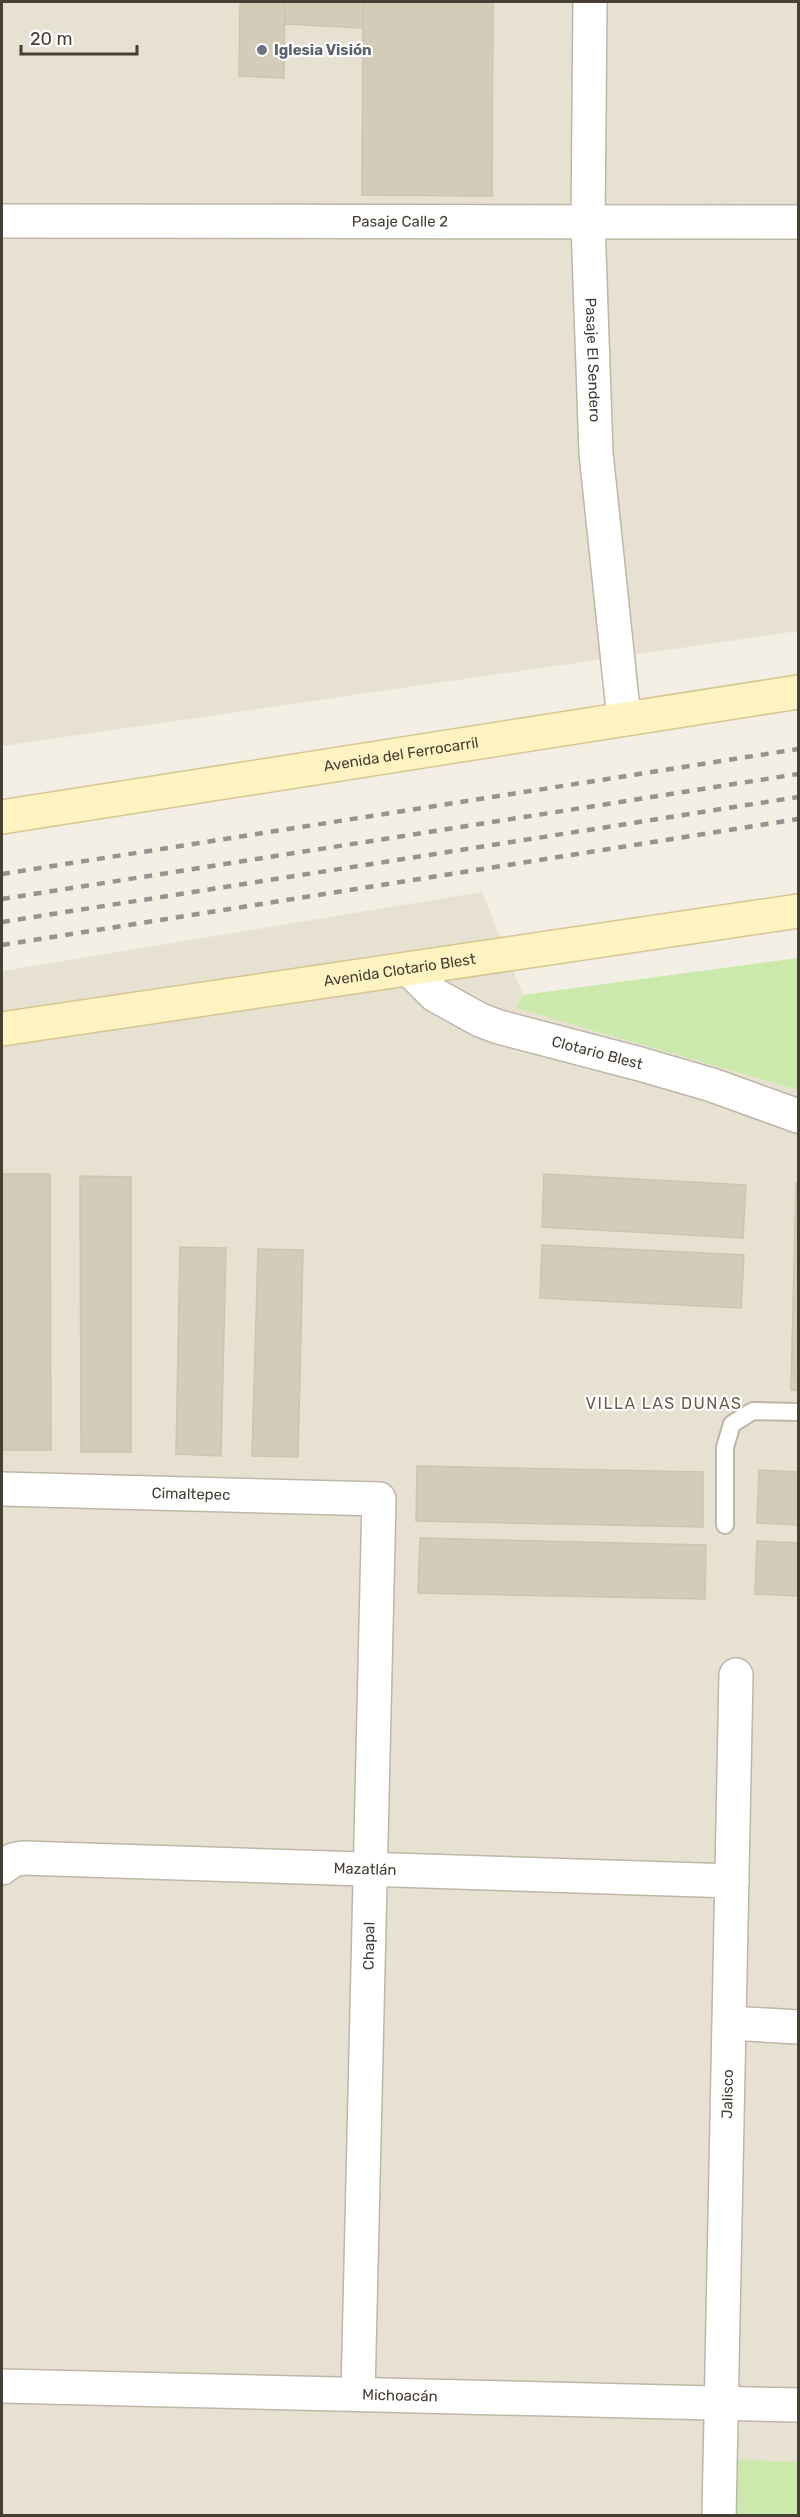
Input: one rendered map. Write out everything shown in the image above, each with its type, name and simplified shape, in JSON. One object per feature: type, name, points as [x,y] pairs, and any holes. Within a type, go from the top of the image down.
[{"type":"street","name":"Pasaje El Sendero","points":[[590,2],[588,223],[596,453],[624,719]]},
{"type":"street","name":"Pasaje Calle 2","points":[[2,221],[798,222]]},
{"type":"street","name":"Avenida del Ferrocarril","points":[[2,817],[798,692]]},
{"type":"street","name":"Avenida Clotario Blest","points":[[2,1029],[798,910]]},
{"type":"street","name":"Clotario Blest","points":[[409,969],[435,995],[480,1020],[712,1085],[798,1116]]},
{"type":"street","name":"Cimaltepec","points":[[2,1489],[379,1499]]},
{"type":"street","name":"Chapal","points":[[358,2394],[379,1499]]},
{"type":"street","name":"Jalisco","points":[[719,2516],[736,1675]]},
{"type":"street","name":"Mazatlán","points":[[2,1868],[13,1860],[23,1858],[732,1881]]},
{"type":"street","points":[[730,2023],[798,2027]]},
{"type":"street","name":"Michoacán","points":[[2,2386],[798,2405]]},
{"type":"lane","points":[[725,1525],[724,1447],[732,1424],[753,1411],[798,1412]]},
{"type":"shaded area","points":[[2,2],[798,2],[798,631],[2,746]]},
{"type":"shaded area","points":[[482,892],[523,995],[516,1008],[798,1090],[798,2515],[2,2516],[2,971]]},
{"type":"green space","points":[[798,958],[798,1090],[516,1008],[523,995]]},
{"type":"green space","points":[[738,2460],[798,2462],[798,2515],[736,2515]]},
{"type":"building","name":"Iglesia Visión","points":[[240,2],[285,2],[284,78],[239,76]]},
{"type":"building","points":[[285,2],[363,2],[363,28],[285,24]]},
{"type":"building","points":[[363,2],[493,2],[492,196],[362,195]]},
{"type":"building","points":[[2,1174],[50,1174],[51,1450],[2,1450]]},
{"type":"building","points":[[544,1174],[746,1185],[743,1238],[542,1227]]},
{"type":"building","points":[[80,1176],[131,1177],[131,1452],[81,1452]]},
{"type":"building","points":[[796,1183],[798,1183],[798,1391],[791,1390]]},
{"type":"building","points":[[542,1245],[744,1255],[741,1308],[540,1298]]},
{"type":"building","points":[[180,1247],[226,1248],[221,1456],[176,1454]]},
{"type":"building","points":[[258,1249],[303,1250],[298,1457],[252,1456]]},
{"type":"building","points":[[417,1466],[703,1472],[703,1527],[416,1521]]},
{"type":"building","points":[[759,1470],[798,1472],[798,1525],[757,1523]]},
{"type":"building","points":[[420,1538],[706,1545],[705,1599],[418,1593]]},
{"type":"building","points":[[757,1541],[798,1543],[798,1596],[755,1594]]},
{"type":"railway","points":[[2,874],[798,749]]},
{"type":"railway","points":[[2,899],[798,774]]},
{"type":"railway","points":[[2,922],[798,797]]},
{"type":"railway","points":[[2,945],[798,819]]},
{"type":"place","name":"Iglesia Visión","points":[[262,50]]},
{"type":"district","name":"VILLA LAS DUNAS","points":[[664,1403]]}]
